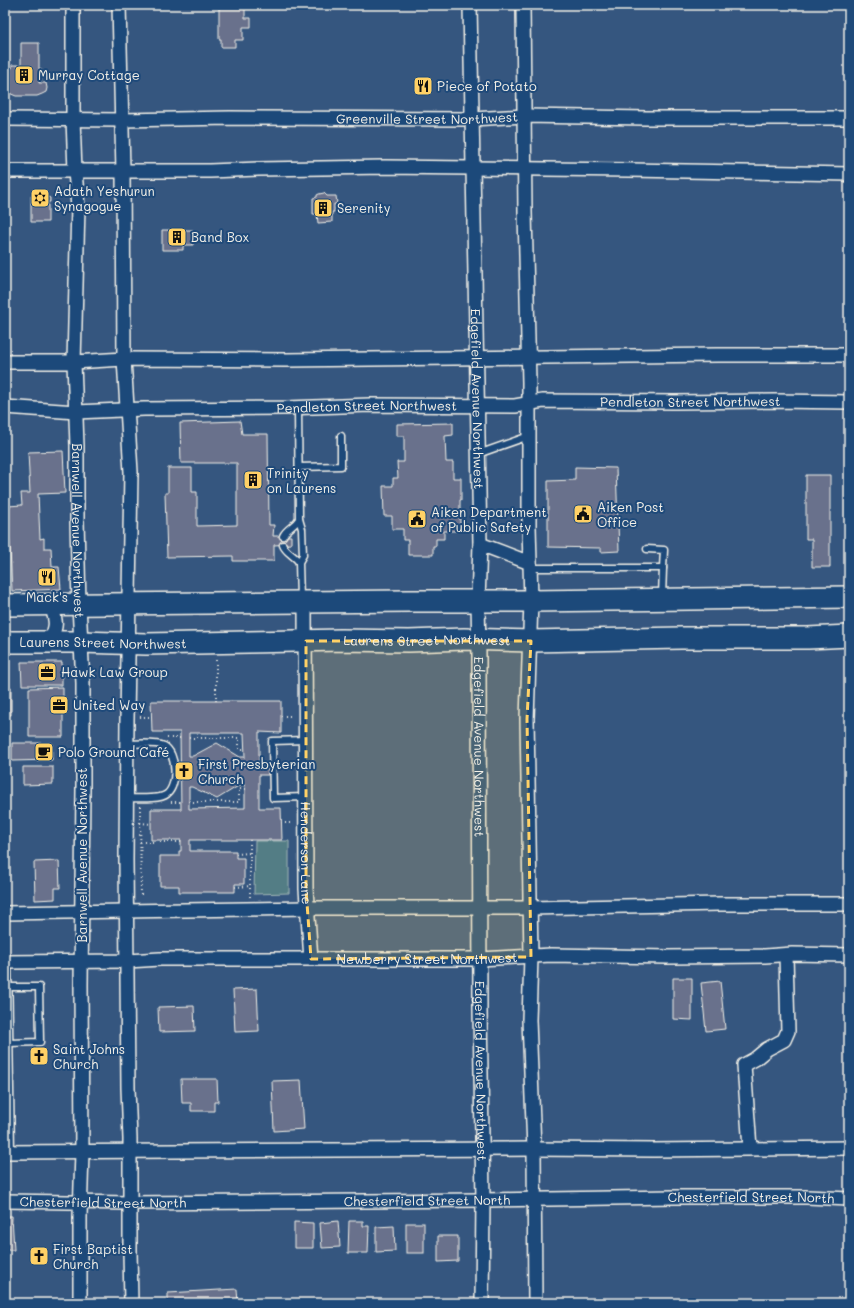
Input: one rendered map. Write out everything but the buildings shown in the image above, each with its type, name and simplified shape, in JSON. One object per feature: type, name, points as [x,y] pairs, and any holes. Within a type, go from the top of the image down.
[{"type":"main road","points":[[5,605],[662,600],[849,597]]},
{"type":"main road","name":"Laurens Street Northwest","points":[[5,642],[128,643],[479,640],[531,641],[681,638],[808,638],[849,636]]},
{"type":"street","name":"Barnwell Avenue Northwest","points":[[74,5],[73,119],[78,206],[74,362],[77,446],[79,605],[83,691],[83,912],[81,961],[82,1152],[80,1201],[80,1303]]},
{"type":"street","points":[[119,5],[123,171],[124,360],[131,472],[127,744],[128,1088],[131,1303]]},
{"type":"street","name":"Edgefield Avenue Northwest","points":[[470,5],[480,544],[478,601],[480,1009],[483,1200],[482,1303]]},
{"type":"street","points":[[523,5],[531,601],[531,641],[527,719],[530,908],[529,1020],[534,1149],[535,1303]]},
{"type":"street","name":"Greenville Street Northwest","points":[[5,119],[472,119],[525,116],[646,118],[849,118]]},
{"type":"street","points":[[5,171],[210,171],[258,168],[385,167],[849,174]]},
{"type":"street","points":[[5,362],[849,355]]},
{"type":"street","name":"Pendleton Street Northwest","points":[[5,407],[76,412],[144,409],[515,406],[544,402],[849,402]]},
{"type":"street","points":[[480,544],[530,565]]},
{"type":"street","name":"Henderson Lane","points":[[302,603],[306,641],[307,908],[311,959]]},
{"type":"street","points":[[50,642],[56,627],[56,621],[51,605]]},
{"type":"street","points":[[5,913],[307,908],[530,908],[720,904],[849,904]]},
{"type":"street","name":"Newberry Street Northwest","points":[[6,962],[128,961],[160,959],[480,959],[591,955],[683,957],[849,955]]},
{"type":"street","points":[[750,1148],[744,1065],[755,1059],[767,1049],[784,1040],[788,1031],[786,955]]},
{"type":"street","points":[[8,1152],[849,1148]]},
{"type":"street","name":"Chesterfield Street North","points":[[5,1201],[80,1201],[129,1203],[674,1197],[807,1197],[849,1199]]},
{"type":"lane","points":[[298,408],[299,519],[302,529],[303,554],[299,562],[302,603]]},
{"type":"lane","points":[[299,467],[341,466],[341,436]]},
{"type":"lane","points":[[478,454],[529,436]]},
{"type":"lane","points":[[283,536],[286,530],[295,525],[299,519]]},
{"type":"lane","points":[[283,544],[286,552],[296,558],[299,562]]},
{"type":"lane","points":[[647,550],[664,550],[662,600]]},
{"type":"lane","points":[[530,565],[663,568]]},
{"type":"lane","points":[[306,740],[272,741],[273,798],[306,797]]},
{"type":"lane","points":[[127,744],[156,744],[165,746],[172,755],[174,763],[174,778],[173,786],[166,795],[127,798]]},
{"type":"lane","points":[[6,962],[9,1043],[8,1152]]},
{"type":"lane","points":[[8,987],[39,987],[40,1042],[9,1043]]},
{"type":"path","points":[[216,658],[216,701]]},
{"type":"path","points":[[281,716],[292,716]]},
{"type":"path","points":[[140,718],[152,717]]},
{"type":"path","points":[[189,738],[239,738],[240,749],[245,749]]},
{"type":"path","points":[[189,802],[239,802],[239,789],[245,789]]},
{"type":"path","points":[[140,823],[152,824]]},
{"type":"path","points":[[281,823],[293,823]]},
{"type":"path","points":[[250,840],[250,898]]},
{"type":"path","points":[[140,842],[181,842]]},
{"type":"path","points":[[236,854],[250,853]]},
{"type":"path","points":[[235,887],[250,886]]},
{"type":"highlighted area","points":[[306,641],[531,641],[527,719],[531,957],[311,959],[306,889]]},
{"type":"green space","points":[[255,841],[289,841],[289,893],[254,894]]},
{"type":"place","name":"Murray Cottage","points":[[24,75]]},
{"type":"place","name":"Piece of Potato","points":[[423,86]]},
{"type":"place","name":"Adath Yeshurun Synagogue","points":[[40,198]]},
{"type":"place","name":"Serenity","points":[[323,208]]},
{"type":"place","name":"Band Box","points":[[177,237]]},
{"type":"place","name":"Trinity on Laurens","points":[[253,480]]},
{"type":"place","name":"Aiken Post Office","points":[[583,514]]},
{"type":"place","name":"Aiken Department of Public Safety","points":[[417,519]]},
{"type":"place","name":"Mack's","points":[[47,577]]},
{"type":"place","name":"Hawk Law Group","points":[[47,672]]},
{"type":"place","name":"United Way","points":[[59,705]]},
{"type":"place","name":"Polo Ground Café","points":[[44,752]]},
{"type":"place","name":"First Presbyterian Church","points":[[184,771]]},
{"type":"place","name":"Saint Johns Church","points":[[39,1056]]},
{"type":"place","name":"First Baptist Church","points":[[39,1256]]}]
